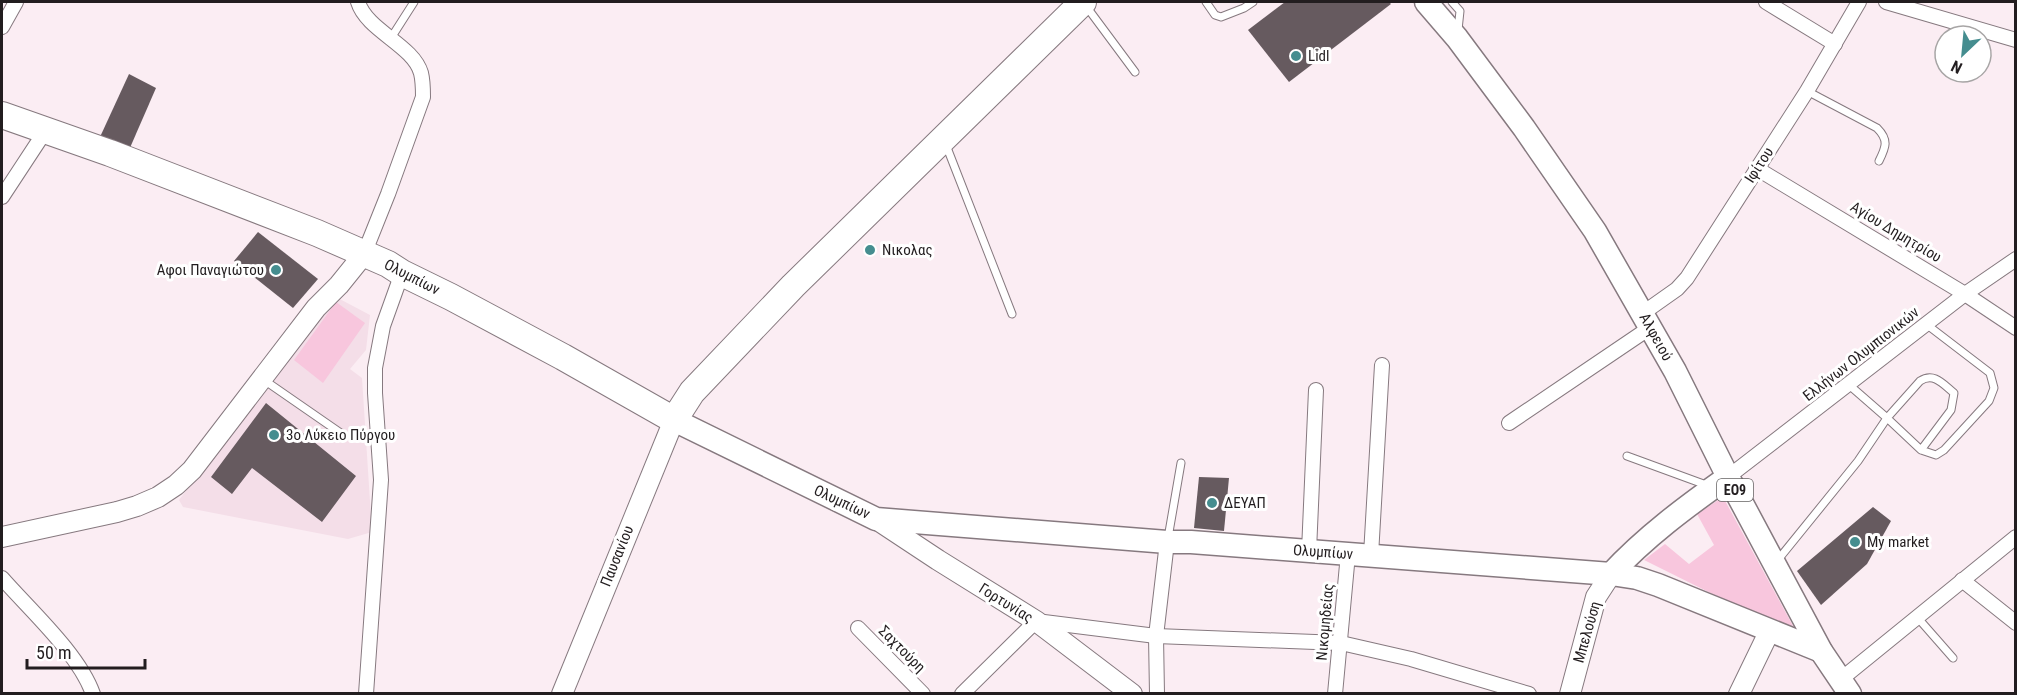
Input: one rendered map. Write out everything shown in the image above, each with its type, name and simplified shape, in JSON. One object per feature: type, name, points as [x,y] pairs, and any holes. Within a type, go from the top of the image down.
[{"type":"highway","points":[[674,420],[692,392],[801,278],[1083,2]]},
{"type":"highway","name":"Ολυμπίων","points":[[2,115],[110,153],[317,233],[388,264],[564,357],[674,420]]},
{"type":"main road","name":"Αλφειού","points":[[1426,2],[1456,38],[1562,181],[1594,231],[1647,320],[1721,482],[1776,563],[1821,651],[1845,687]]},
{"type":"main road","name":"Ολυμπίων","points":[[674,420],[876,519],[1611,574],[1637,578],[1658,585],[1821,651]]},
{"type":"main road","points":[[1611,574],[1624,560],[1721,482]]},
{"type":"street","points":[[2,27],[16,2]]},
{"type":"street","points":[[2,537],[117,512],[158,497],[176,485],[192,470],[316,308],[339,285],[364,254],[423,97],[420,70],[412,59],[369,20],[358,2]]},
{"type":"street","points":[[1766,2],[1835,44]]},
{"type":"street","name":"Ιφίτου","points":[[1509,423],[1647,320],[1687,278],[1756,168],[1808,91],[1859,2]]},
{"type":"street","points":[[1886,2],[2016,40]]},
{"type":"street","points":[[2,197],[46,130]]},
{"type":"street","name":"Αγίου Δημητρίου","points":[[1756,168],[1965,294],[2016,328]]},
{"type":"street","name":"Ελλήνων Ολυμπιονικών","points":[[1721,482],[1965,294],[2016,259]]},
{"type":"street","points":[[366,693],[381,480],[375,368],[383,326],[402,273]]},
{"type":"street","points":[[1371,555],[1382,365]]},
{"type":"street","points":[[1310,551],[1316,390]]},
{"type":"street","name":"Παυσανίου","points":[[562,693],[674,420]]},
{"type":"street","name":"Γορτυνίας","points":[[876,519],[938,561],[1036,621],[1132,693]]},
{"type":"street","points":[[1845,687],[1917,617],[2016,537]]},
{"type":"street","points":[[1157,693],[1156,636],[1167,542]]},
{"type":"street","name":"Νικομηδείας","points":[[1335,693],[1348,554]]},
{"type":"street","name":"Μπελούση","points":[[1570,693],[1596,597],[1611,574]]},
{"type":"street","points":[[2,578],[87,677],[93,693]]},
{"type":"street","points":[[1962,580],[2016,623]]},
{"type":"street","points":[[962,693],[1036,621],[1156,636],[1341,643],[1411,658],[1529,693]]},
{"type":"street","name":"Σαχτούρη","points":[[858,628],[923,693]]},
{"type":"street","points":[[1739,693],[1770,630]]},
{"type":"lane","points":[[390,38],[414,2]]},
{"type":"lane","points":[[1083,2],[1135,72]]},
{"type":"lane","points":[[1206,2],[1215,15],[1221,17],[1254,2]]},
{"type":"lane","points":[[1452,2],[1460,11],[1456,38]]},
{"type":"lane","points":[[1808,91],[1877,128],[1887,142],[1879,161]]},
{"type":"lane","points":[[943,137],[1012,314]]},
{"type":"lane","points":[[1848,384],[1921,450],[1936,454],[1944,450],[1989,401],[1994,387],[1990,373],[1926,324]]},
{"type":"lane","points":[[262,378],[273,388],[342,434]]},
{"type":"lane","points":[[1776,563],[1858,461],[1887,418],[1920,381],[1925,378],[1936,378],[1954,393],[1951,410],[1921,450]]},
{"type":"lane","points":[[1627,456],[1721,482]]},
{"type":"lane","points":[[1167,542],[1180,463]]},
{"type":"lane","points":[[1917,617],[1953,658]]},
{"type":"shaded area","points":[[334,296],[370,315],[366,350],[350,369],[362,378],[372,532],[348,539],[183,507],[179,500]]},
{"type":"shaded area","points":[[336,302],[365,323],[323,383],[294,360]]},
{"type":"shaded area","points":[[1723,497],[1799,637],[1644,560],[1665,544],[1689,564],[1714,545],[1697,514]]},
{"type":"building","name":"Lidl","points":[[1285,2],[1389,2],[1391,4],[1289,82],[1248,30]]},
{"type":"building","points":[[129,74],[156,88],[129,150],[100,137]]},
{"type":"building","name":"Αφοι Παναγιώτου","points":[[258,232],[318,279],[293,308],[234,261]]},
{"type":"building","name":"3o Λύκειο Πύργου","points":[[266,403],[356,476],[322,522],[252,468],[232,494],[211,477]]},
{"type":"building","name":"ΔΕΥΑΠ","points":[[1199,477],[1229,478],[1224,531],[1194,528]]},
{"type":"building","name":"My market","points":[[1873,507],[1891,521],[1867,564],[1821,605],[1797,571]]},
{"type":"place","name":"Lidl","points":[[1296,56]]},
{"type":"place","name":"Νικολας","points":[[870,250]]},
{"type":"place","name":"Αφοι Παναγιώτου","points":[[276,270]]},
{"type":"place","name":"3o Λύκειο Πύργου","points":[[274,435]]},
{"type":"place","name":"ΔΕΥΑΠ","points":[[1212,503]]},
{"type":"place","name":"My market","points":[[1855,542]]}]
